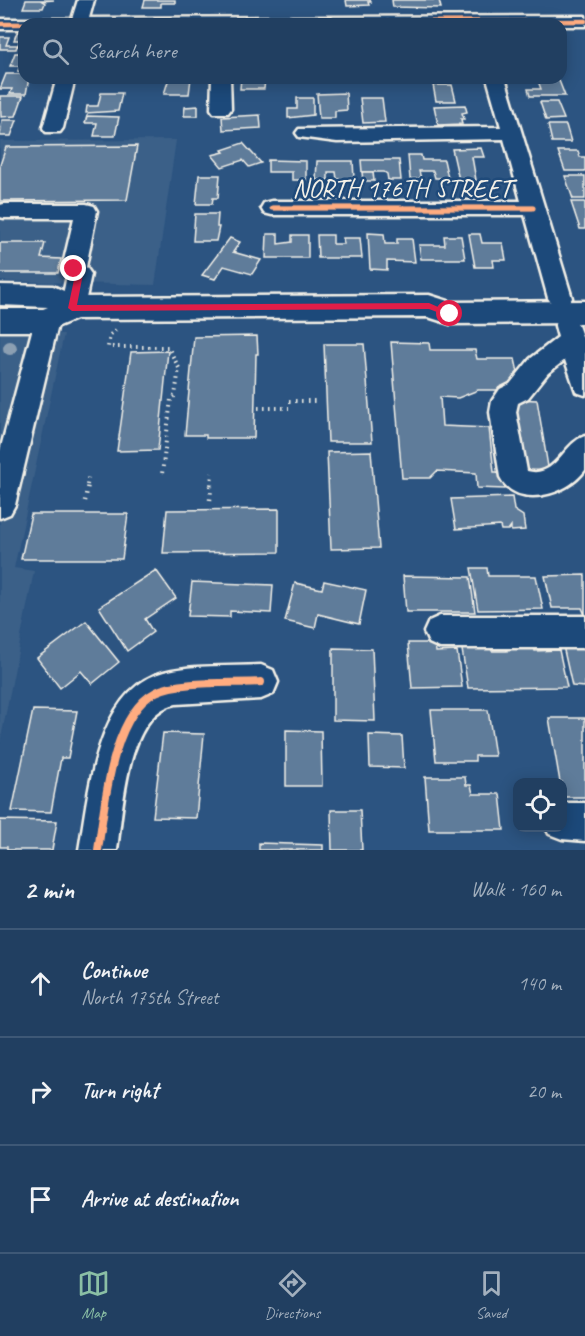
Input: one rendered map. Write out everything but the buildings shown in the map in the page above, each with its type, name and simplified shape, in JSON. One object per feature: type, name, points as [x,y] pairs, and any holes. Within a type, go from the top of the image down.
[{"type":"main road","points":[[0,295],[53,296],[59,314]]},
{"type":"main road","points":[[0,320],[59,314],[429,306],[450,314],[573,305]]},
{"type":"street","points":[[81,18],[86,0]]},
{"type":"street","points":[[472,0],[477,18]]},
{"type":"street","points":[[259,18],[362,18]]},
{"type":"street","points":[[567,21],[585,21]]},
{"type":"street","points":[[0,24],[18,24]]},
{"type":"street","points":[[54,128],[65,84]]},
{"type":"street","points":[[221,84],[221,109]]},
{"type":"street","points":[[498,84],[533,208],[573,305],[572,340],[585,385]]},
{"type":"street","points":[[306,133],[337,136],[513,133]]},
{"type":"street","name":"NORTH 176TH STREET","points":[[272,208],[533,208]]},
{"type":"street","points":[[0,505],[59,314],[79,274],[74,269],[86,211],[4,211]]},
{"type":"street","points":[[572,340],[539,366],[519,391],[509,396],[505,401],[503,412],[514,477],[518,481],[526,484],[541,484],[557,477],[570,467],[585,447]]},
{"type":"street","points":[[440,632],[585,632]]},
{"type":"street","points":[[98,850],[115,758],[123,731],[137,705],[157,691],[261,682]]},
{"type":"street","points":[[567,821],[585,822]]},
{"type":"path","points":[[116,330],[110,335],[108,347],[168,347],[179,368],[176,396],[171,399],[162,474]]},
{"type":"path","points":[[289,401],[318,401]]},
{"type":"path","points":[[258,408],[289,408]]},
{"type":"path","points":[[210,500],[213,473]]},
{"type":"path","points":[[85,501],[89,474]]},
{"type":"shaded area","points":[[176,140],[155,285],[0,281],[0,141]]},
{"type":"shaded area","points":[[0,334],[64,334],[14,568],[34,571],[0,743]]},
{"type":"cycle path","points":[[567,21],[585,21]]},
{"type":"cycle path","points":[[0,24],[18,24]]},
{"type":"cycle path","points":[[272,208],[533,208]]},
{"type":"cycle path","points":[[98,850],[113,762],[120,740],[141,703],[164,689],[206,684],[261,682]]},
{"type":"route","points":[[74,269],[79,274],[72,308],[429,306],[450,314]]}]
